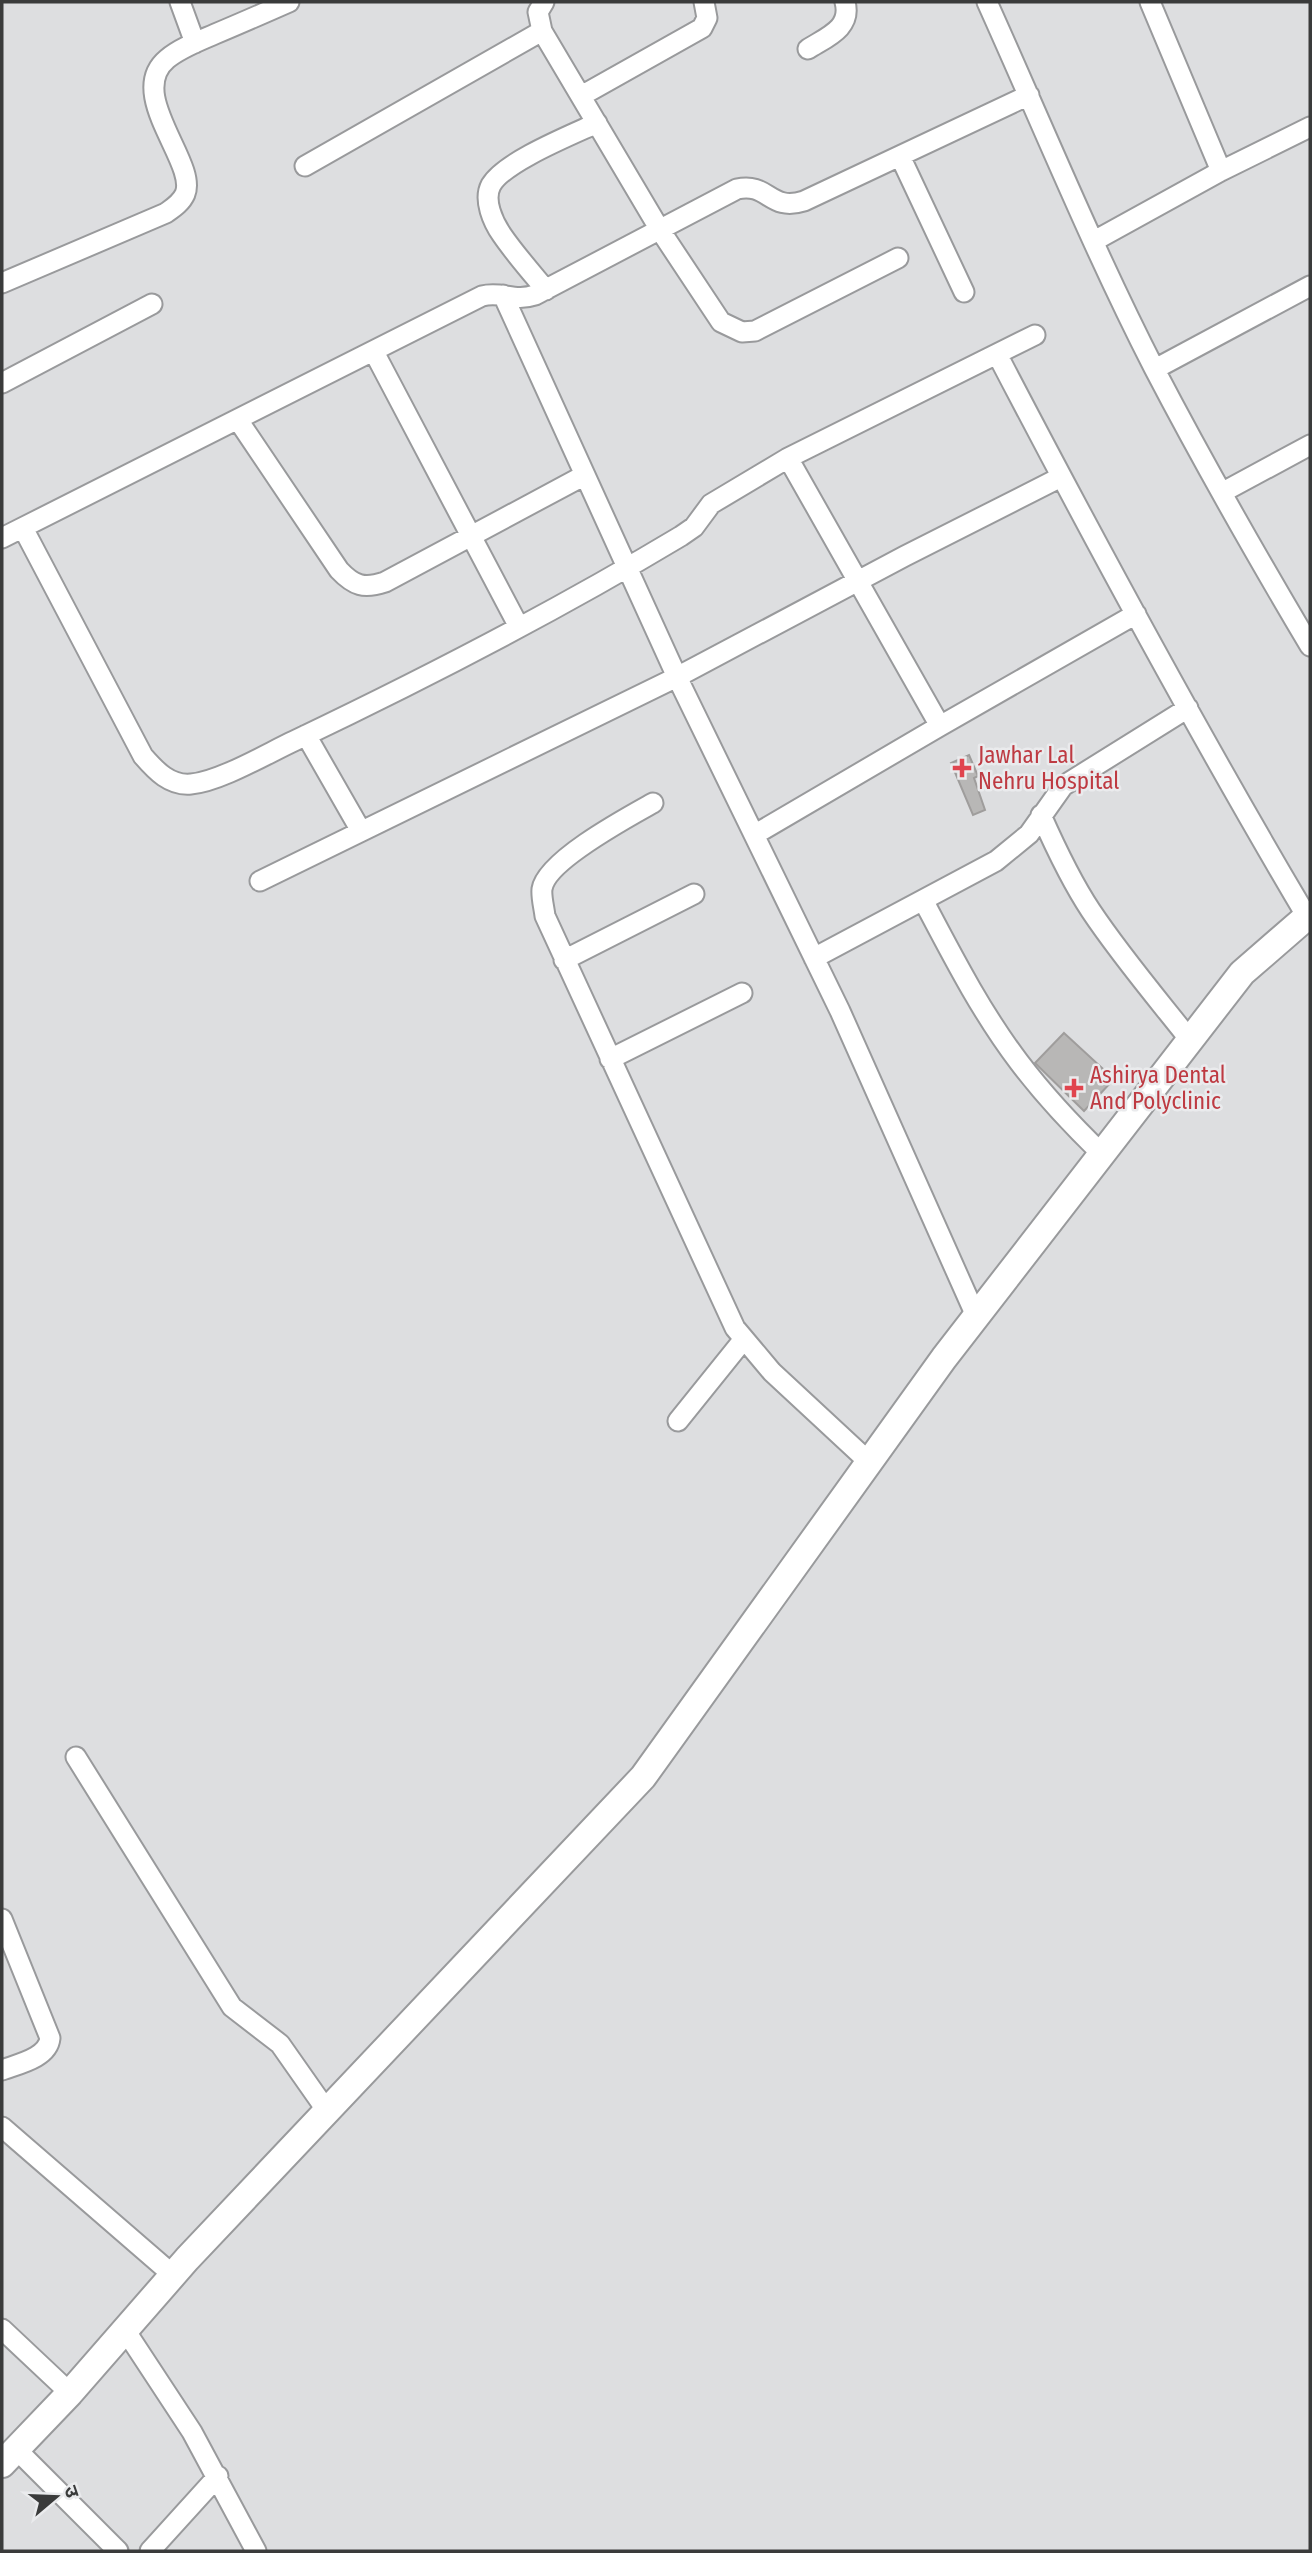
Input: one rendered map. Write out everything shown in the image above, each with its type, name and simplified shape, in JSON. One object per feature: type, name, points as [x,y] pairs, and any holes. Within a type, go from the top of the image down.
[{"type":"street","points":[[180,2],[195,43]]},
{"type":"street","points":[[2,283],[166,214],[179,203],[186,192],[186,180],[160,118],[154,94],[155,76],[166,60],[195,43],[289,2]]},
{"type":"street","points":[[544,2],[538,12],[542,31],[660,230],[721,321],[742,332],[755,331],[898,258]]},
{"type":"street","points":[[581,96],[702,28],[707,18],[704,2]]},
{"type":"street","points":[[808,49],[845,23],[848,15],[845,2]]},
{"type":"street","points":[[987,2],[1094,241],[1155,369],[1310,646]]},
{"type":"street","points":[[1150,2],[1221,171]]},
{"type":"street","points":[[305,166],[542,31]]},
{"type":"street","points":[[2,538],[482,296],[493,293],[523,299],[546,290],[737,189],[756,188],[776,203],[793,205],[1029,95]]},
{"type":"street","points":[[546,290],[501,234],[491,215],[488,196],[491,186],[511,165],[597,123]]},
{"type":"street","points":[[1094,241],[1221,171],[1310,127]]},
{"type":"street","points":[[900,156],[964,292]]},
{"type":"street","points":[[1155,369],[1310,286]]},
{"type":"street","points":[[503,295],[677,677],[814,958],[976,1316]]},
{"type":"street","points":[[2,383],[152,304]]},
{"type":"street","points":[[23,528],[143,756],[165,778],[177,783],[192,784],[211,779],[415,683],[519,628],[628,568],[694,527],[711,504],[788,458],[1035,335]]},
{"type":"street","points":[[374,352],[519,628]]},
{"type":"street","points":[[118,2551],[9,2457],[70,2393],[173,2275],[643,1777],[976,1316],[1241,973],[1309,916],[1247,816],[1061,477],[997,354]]},
{"type":"street","points":[[238,420],[339,570],[360,586],[370,587],[385,582],[585,475]]},
{"type":"street","points":[[1223,492],[1310,445]]},
{"type":"street","points":[[788,458],[940,726]]},
{"type":"street","points":[[260,881],[677,677],[1061,477]]},
{"type":"street","points":[[754,835],[1136,614]]},
{"type":"street","points":[[814,958],[996,861],[1029,834],[1063,786],[1188,708]]},
{"type":"street","points":[[306,735],[361,831]]},
{"type":"street","points":[[653,803],[570,854],[551,872],[542,887],[545,916],[735,1328],[772,1372],[869,1462]]},
{"type":"street","points":[[1041,816],[1061,860],[1090,910],[1190,1040]]},
{"type":"street","points":[[564,960],[694,894]]},
{"type":"street","points":[[923,900],[983,1009],[1018,1061],[1062,1114],[1102,1154]]},
{"type":"street","points":[[610,1059],[742,993]]},
{"type":"street","points":[[678,1421],[744,1339]]},
{"type":"street","points":[[76,1757],[224,1997],[239,2014],[272,2035],[327,2111]]},
{"type":"street","points":[[2,1919],[50,2038],[45,2051],[2,2070]]},
{"type":"street","points":[[2,2127],[173,2275]]},
{"type":"street","points":[[2,2329],[70,2393]]},
{"type":"street","points":[[125,2330],[171,2396],[218,2476],[256,2551]]},
{"type":"street","points":[[150,2551],[218,2476]]},
{"type":"building","points":[[969,755],[978,776],[974,778],[985,810],[973,815],[951,763]]},
{"type":"building","points":[[1064,1033],[1114,1079],[1084,1111],[1035,1063]]},
{"type":"place","name":"Jawhar Lal Nehru Hospital","points":[[962,768]]},
{"type":"place","name":"Ashirya Dental And Polyclinic","points":[[1074,1088]]}]
